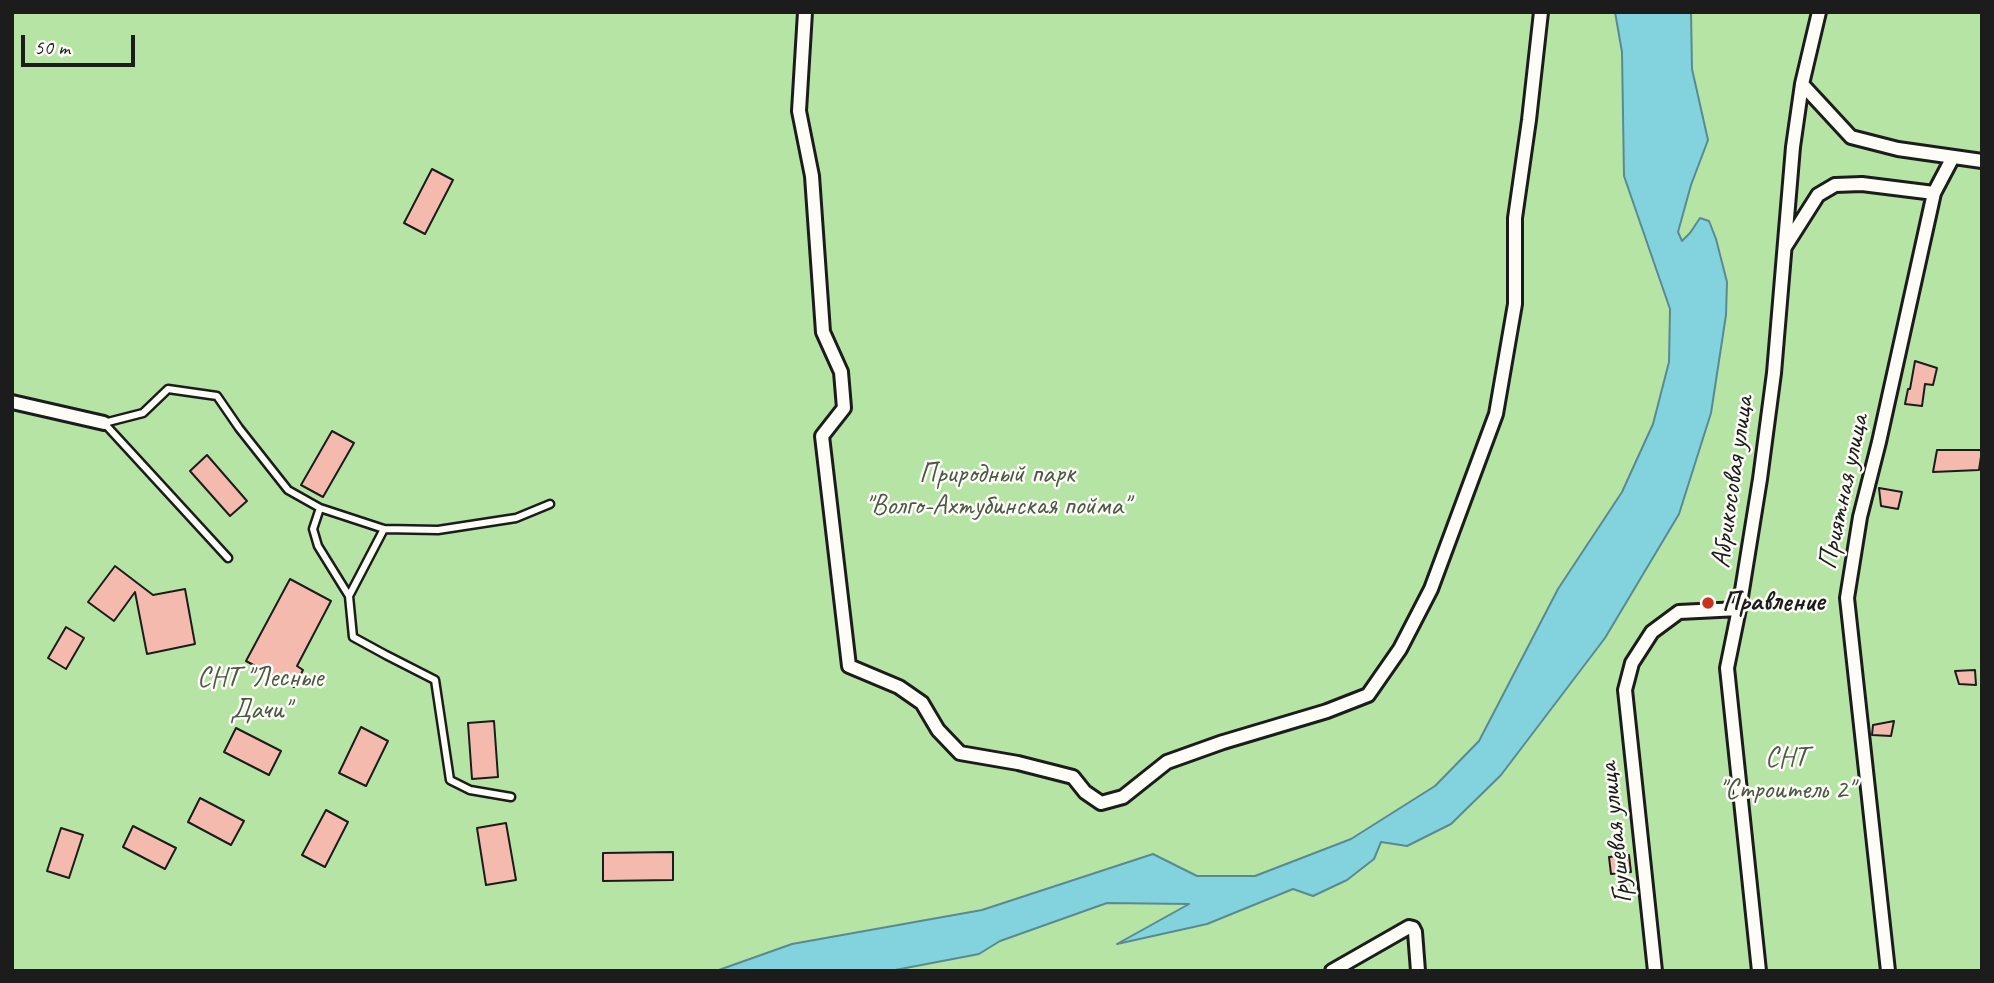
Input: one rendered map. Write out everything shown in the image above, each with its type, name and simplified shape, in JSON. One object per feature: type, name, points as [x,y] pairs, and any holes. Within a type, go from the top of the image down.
[{"type":"street","points":[[805,12],[799,111],[812,176],[823,332],[841,372],[844,408],[822,436],[849,666],[899,687],[922,703],[938,730],[960,753],[1018,763],[1073,777],[1085,792],[1101,803],[1123,797],[1167,762],[1327,711],[1368,695],[1400,649],[1431,589],[1496,414],[1515,304],[1515,218],[1541,12]]},
{"type":"street","name":"Абрикосовая улица","points":[[1759,971],[1727,668],[1760,479],[1774,373],[1793,147],[1802,84],[1819,12]]},
{"type":"street","points":[[1802,84],[1851,137],[1898,149],[1982,161]]},
{"type":"street","name":"Приятная улица","points":[[1888,971],[1847,598],[1860,517],[1934,192],[1954,157]]},
{"type":"street","points":[[1783,250],[1818,195],[1835,185],[1862,184],[1934,192]]},
{"type":"street","points":[[12,402],[104,423]]},
{"type":"street","name":"Грушевая улица","points":[[1655,971],[1625,690],[1632,663],[1651,632],[1679,612],[1739,609]]},
{"type":"street","points":[[1332,971],[1409,927],[1415,932],[1418,971]]},
{"type":"lane","points":[[228,558],[104,423],[143,413],[168,389],[217,396],[288,490],[320,508],[384,529],[438,530],[516,518],[550,504]]},
{"type":"lane","points":[[320,508],[313,529],[318,546],[349,596],[353,637],[435,680],[450,780],[470,790],[512,797]]},
{"type":"lane","points":[[349,596],[384,529]]},
{"type":"green space","name":"Природный парк \"Волго-Ахтубинская пойма\"","points":[[12,12],[1982,12],[1982,971],[12,971]]},
{"type":"water","points":[[1615,12],[1691,12],[1692,69],[1708,140],[1691,185],[1678,232],[1682,241],[1700,218],[1709,221],[1727,282],[1726,315],[1711,413],[1679,514],[1605,638],[1501,775],[1451,824],[1407,846],[1381,842],[1374,859],[1347,880],[1313,896],[1293,889],[1207,924],[1117,944],[1189,904],[1107,903],[1000,941],[979,954],[890,971],[716,971],[792,944],[982,910],[1153,854],[1197,876],[1255,876],[1351,839],[1435,786],[1479,741],[1558,589],[1622,492],[1653,424],[1669,362],[1670,309],[1624,176],[1622,52]]},
{"type":"building","points":[[432,169],[453,180],[425,234],[404,223]]},
{"type":"building","points":[[1915,361],[1937,368],[1933,385],[1925,384],[1922,406],[1905,404]]},
{"type":"building","points":[[332,431],[354,443],[323,497],[301,485]]},
{"type":"building","points":[[1937,450],[1982,450],[1979,470],[1933,472]]},
{"type":"building","points":[[207,455],[247,501],[230,516],[190,471]]},
{"type":"building","points":[[1879,488],[1902,492],[1898,509],[1881,506]]},
{"type":"building","points":[[115,566],[153,595],[185,589],[195,644],[147,654],[135,592],[114,621],[88,602]]},
{"type":"building","points":[[290,579],[331,601],[297,666],[303,670],[294,687],[246,661]]},
{"type":"building","points":[[66,627],[84,638],[66,669],[48,658]]},
{"type":"building","points":[[1975,670],[1976,685],[1959,684],[1955,671]]},
{"type":"building","points":[[494,721],[498,777],[472,779],[468,723]]},
{"type":"building","points":[[1894,721],[1891,736],[1872,735],[1873,725]]},
{"type":"building","points":[[361,727],[388,741],[366,786],[339,773]]},
{"type":"building","points":[[236,728],[281,751],[269,775],[224,752]]},
{"type":"building","points":[[200,798],[244,821],[231,845],[188,822]]},
{"type":"building","points":[[326,810],[348,822],[325,867],[302,855]]},
{"type":"building","points":[[506,823],[516,880],[486,885],[477,828]]},
{"type":"building","points":[[133,826],[176,848],[165,869],[123,847]]},
{"type":"building","points":[[61,828],[83,835],[69,878],[47,871]]},
{"type":"building","points":[[673,852],[673,880],[603,881],[603,853]]},
{"type":"building","points":[[1629,855],[1631,872],[1611,874],[1609,857]]},
{"type":"place","name":"Правление","points":[[1708,603]]},
{"type":"park label","name":"СНТ \"Лесные Дачи\"","points":[[260,695]]},
{"type":"park label","name":"СНТ \"Строитель 2\"","points":[[1786,775]]}]
